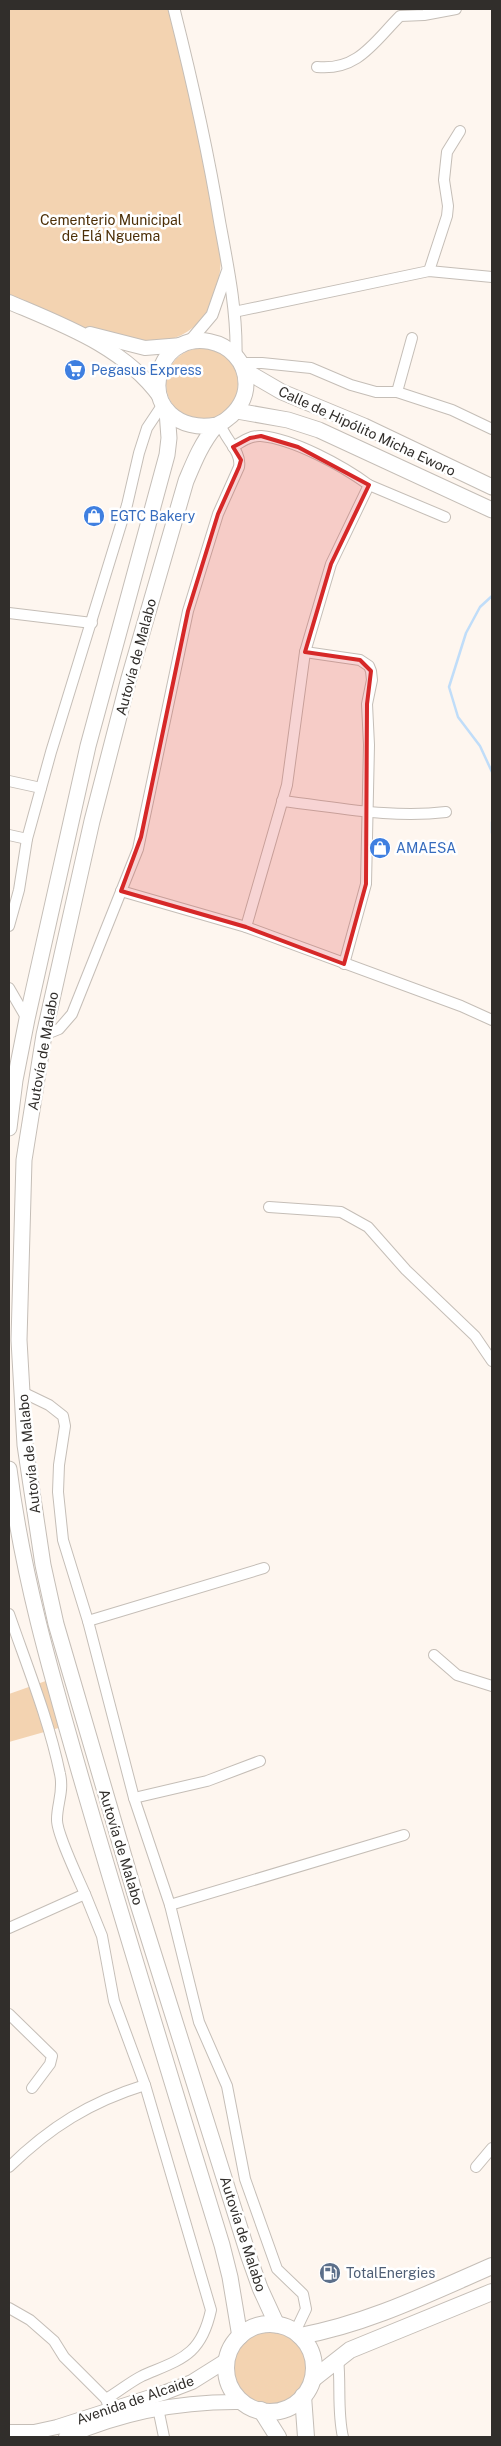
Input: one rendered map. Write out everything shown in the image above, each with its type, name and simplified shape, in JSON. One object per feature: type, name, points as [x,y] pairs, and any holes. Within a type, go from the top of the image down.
[{"type":"highway","points":[[492,2266],[377,2314],[328,2330],[298,2334],[276,2325],[257,2326],[240,2337],[232,2347],[227,2360],[230,2386],[242,2402],[260,2410],[280,2410],[293,2405],[303,2396],[313,2379],[338,2358],[367,2342],[492,2292]]},
{"type":"highway","points":[[298,2334],[311,2352],[314,2366],[313,2379]]},
{"type":"highway","points":[[303,2396],[306,2437]]},
{"type":"highway","points":[[260,2410],[278,2437]]},
{"type":"main road","points":[[9,302],[82,333],[145,348],[202,340],[215,342],[226,347],[240,363],[246,384],[244,398],[236,411],[218,424],[203,428],[189,426],[177,420],[128,364],[82,333]]},
{"type":"main road","points":[[163,404],[158,382],[161,367],[170,354],[186,343]]},
{"type":"main road","name":"Calle de Hipólito Micha Eworo","points":[[240,363],[282,392],[364,426],[492,487]]},
{"type":"main road","name":"Autovía de Malabo","points":[[9,1128],[15,1080],[27,1019],[88,746],[167,455],[169,438],[163,404]]},
{"type":"main road","name":"Calle de Hipólito Micha Eworo","points":[[236,411],[288,420],[318,430],[492,510]]},
{"type":"main road","name":"Autovía de Malabo","points":[[218,424],[196,456],[186,481],[132,669],[92,821],[44,1035],[24,1160],[19,1340],[25,1445],[43,1565],[56,1624],[134,1892],[243,2238],[260,2288],[276,2325]]},
{"type":"main road","name":"Autovía de Malabo","points":[[9,1469],[14,1511],[39,1629],[118,1907],[222,2245],[230,2277],[240,2337]]},
{"type":"main road","name":"Avenida de Alcaide","points":[[9,2432],[34,2432],[187,2384],[227,2360]]},
{"type":"main road","name":"Avenida de Alcaide","points":[[66,2437],[110,2409],[158,2408],[208,2402],[242,2402]]},
{"type":"main road","points":[[9,2432],[15,2437]]},
{"type":"street","points":[[174,9],[202,124],[228,268],[240,363],[262,363],[311,368],[352,385],[376,392],[397,392],[452,410],[492,429]]},
{"type":"street","points":[[317,68],[337,68],[354,62],[400,12],[424,15],[456,9]]},
{"type":"street","points":[[429,271],[447,216],[448,206],[444,180],[448,152],[460,131]]},
{"type":"street","points":[[186,343],[212,315],[228,268]]},
{"type":"street","points":[[234,312],[429,271],[492,277]]},
{"type":"street","points":[[397,392],[412,338]]},
{"type":"street","points":[[10,921],[19,890],[28,839],[70,685],[92,622],[127,505],[147,428],[163,404]]},
{"type":"street","points":[[44,1035],[59,1028],[72,1014],[121,891],[129,876],[141,837],[188,611],[218,514],[240,467],[239,454],[218,424]]},
{"type":"street","points":[[233,447],[250,438],[261,436],[298,447],[333,463],[369,485],[445,517]]},
{"type":"street","points":[[246,927],[287,785],[304,652],[331,564],[369,485]]},
{"type":"street","points":[[9,613],[92,622]]},
{"type":"street","points":[[304,652],[360,660],[370,666],[372,680],[367,704],[369,745],[366,884],[344,964]]},
{"type":"street","points":[[9,781],[41,788]]},
{"type":"street","points":[[282,801],[317,807],[426,815],[446,812]]},
{"type":"street","points":[[9,835],[28,839]]},
{"type":"street","points":[[121,891],[246,927],[461,1006],[492,1020]]},
{"type":"street","points":[[9,988],[27,1019]]},
{"type":"street","points":[[269,1207],[341,1212],[368,1227],[406,1270],[475,1336],[492,1361]]},
{"type":"street","points":[[22,1392],[49,1405],[63,1416],[65,1426],[59,1474],[61,1523],[64,1540],[88,1621],[134,1798],[170,1905],[199,2022],[227,2086],[245,2179],[277,2270],[303,2294],[306,2309],[298,2334]]},
{"type":"street","points":[[88,1621],[264,1568]]},
{"type":"street","points":[[9,1614],[43,1714],[61,1775],[62,1794],[57,1819],[58,1830],[102,1936],[114,2001],[145,2085],[211,2310],[207,2327],[201,2340],[187,2354],[172,2365],[141,2377],[110,2409],[64,2357],[54,2341],[30,2320],[9,2308]]},
{"type":"street","points":[[434,1655],[457,1675],[492,1686]]},
{"type":"street","points":[[134,1798],[207,1781],[260,1761]]},
{"type":"street","points":[[170,1905],[404,1834]]},
{"type":"street","points":[[9,1928],[85,1894]]},
{"type":"street","points":[[9,2014],[52,2056],[50,2064],[32,2088]]},
{"type":"street","points":[[9,2167],[42,2137],[74,2115],[110,2096],[145,2085]]},
{"type":"street","points":[[476,2167],[492,2148]]},
{"type":"street","points":[[338,2358],[341,2383],[339,2414],[343,2437]]},
{"type":"street","points":[[158,2408],[164,2437]]},
{"type":"highlighted area","points":[[261,436],[298,447],[369,485],[331,564],[305,652],[360,660],[371,671],[367,704],[366,884],[344,964],[246,927],[121,891],[141,837],[188,611],[218,514],[241,460],[233,447],[250,438]]},
{"type":"green space","name":"Cementerio Municipal de Elá Nguema","points":[[9,9],[168,9],[194,109],[221,261],[217,286],[210,306],[199,322],[186,333],[169,340],[150,343],[128,342],[93,333],[9,297]]},
{"type":"green space","points":[[202,348],[222,354],[232,364],[238,384],[232,404],[222,414],[202,420],[182,414],[172,404],[166,384],[172,364],[182,354]]},
{"type":"green space","points":[[57,1677],[69,1725],[9,1742],[9,1694]]},
{"type":"green space","points":[[262,2330],[276,2330],[290,2336],[301,2347],[307,2361],[304,2383],[296,2395],[276,2406],[262,2406],[248,2400],[237,2389],[231,2375],[231,2361],[237,2347],[248,2336]]},
{"type":"waterway","points":[[492,596],[480,607],[466,633],[449,687],[458,717],[480,746],[492,772]]},
{"type":"waterway","points":[[492,822],[492,833]]},
{"type":"place","name":"Pegasus Express","points":[[75,370]]},
{"type":"place","name":"EGTC Bakery","points":[[94,516]]},
{"type":"place","name":"AMAESA","points":[[380,848]]},
{"type":"place","name":"TotalEnergies","points":[[330,2273]]}]
